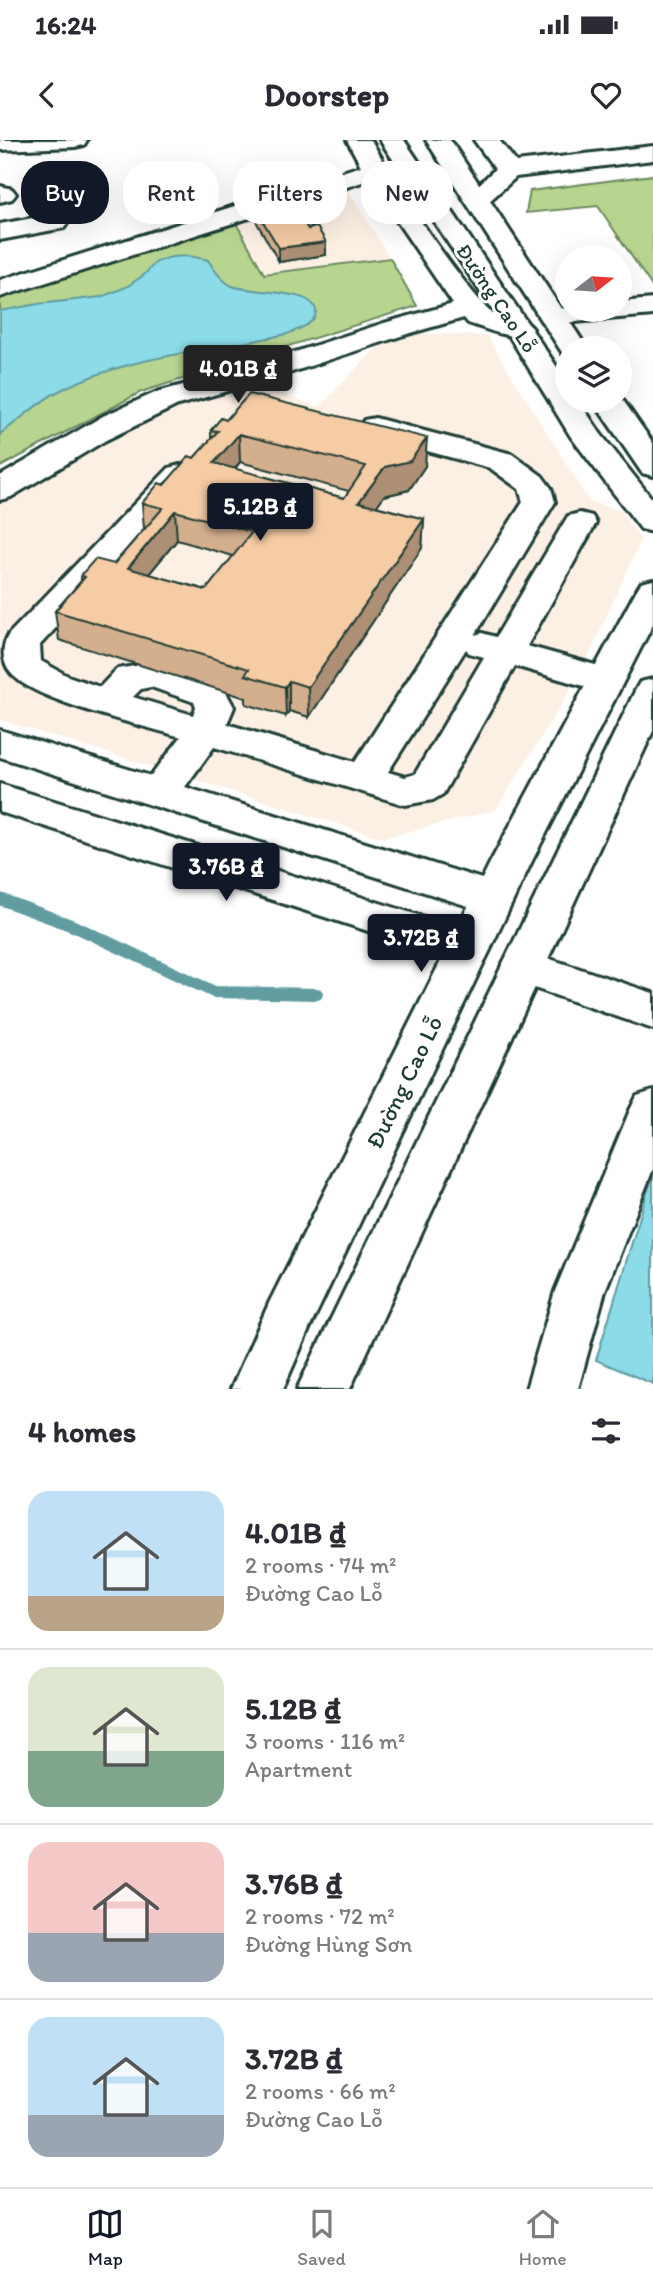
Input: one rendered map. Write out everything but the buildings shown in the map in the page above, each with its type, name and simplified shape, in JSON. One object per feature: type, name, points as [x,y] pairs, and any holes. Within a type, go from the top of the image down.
[{"type":"street","points":[[0,143],[75,140]]},
{"type":"street","points":[[359,140],[370,161]]},
{"type":"street","name":"Đường Cao Lỗ","points":[[392,140],[406,161]]},
{"type":"street","name":"Đường Cao Lỗ","points":[[438,140],[565,336]]},
{"type":"street","points":[[486,140],[509,170]]},
{"type":"street","points":[[477,199],[509,170],[653,153]]},
{"type":"street","points":[[0,289],[361,174]]},
{"type":"street","points":[[0,232],[44,224]]},
{"type":"street","points":[[412,224],[478,317],[519,329]]},
{"type":"street","name":"Đường Cao Lỗ","points":[[447,224],[519,329],[587,437],[646,505]]},
{"type":"street","points":[[552,316],[653,307]]},
{"type":"street","points":[[0,490],[112,423],[156,402],[264,372],[415,320],[472,308]]},
{"type":"street","points":[[616,413],[653,466]]},
{"type":"street","points":[[350,421],[501,461],[518,471],[538,494],[539,502],[365,778]]},
{"type":"street","points":[[159,793],[206,731],[215,707],[209,694],[187,685],[141,674],[130,678],[109,701],[36,676],[26,668],[21,654],[22,642],[200,454]]},
{"type":"street","points":[[206,731],[405,791],[419,790],[429,784],[580,523]]},
{"type":"street","name":"Đường Cao Lỗ","points":[[257,1389],[288,1318],[493,898],[604,680],[653,591]]},
{"type":"street","points":[[456,637],[604,680]]},
{"type":"street","points":[[323,1389],[653,691]]},
{"type":"street","points":[[0,743],[493,898]]},
{"type":"street","points":[[0,798],[470,948]]},
{"type":"street","points":[[523,967],[653,1011]]},
{"type":"street","points":[[552,1389],[580,1291],[653,1110]]},
{"type":"shaded area","points":[[347,188],[361,211],[361,224],[369,224],[390,258],[264,274],[237,224],[347,224]]},
{"type":"shaded area","points":[[398,332],[487,336],[590,502],[620,510],[641,540],[582,671],[496,810],[383,838],[0,720],[0,502],[99,440],[188,400],[242,382],[319,407],[388,336]]},
{"type":"green space","points":[[653,175],[653,288],[632,257],[632,245],[624,245],[598,206],[526,213],[530,191]]},
{"type":"green space","points":[[233,219],[233,224],[237,224],[264,274],[390,258],[417,306],[141,392],[0,467],[0,296]]},
{"type":"water","points":[[189,256],[208,260],[223,280],[238,288],[304,299],[312,304],[316,311],[315,316],[305,326],[287,334],[141,362],[84,379],[50,396],[0,434],[0,311],[101,297],[126,287],[144,275],[156,262],[171,257]]},
{"type":"water","points":[[653,1174],[653,1384],[596,1360]]},
{"type":"waterway","points":[[0,899],[76,927],[214,992],[317,994]]}]
